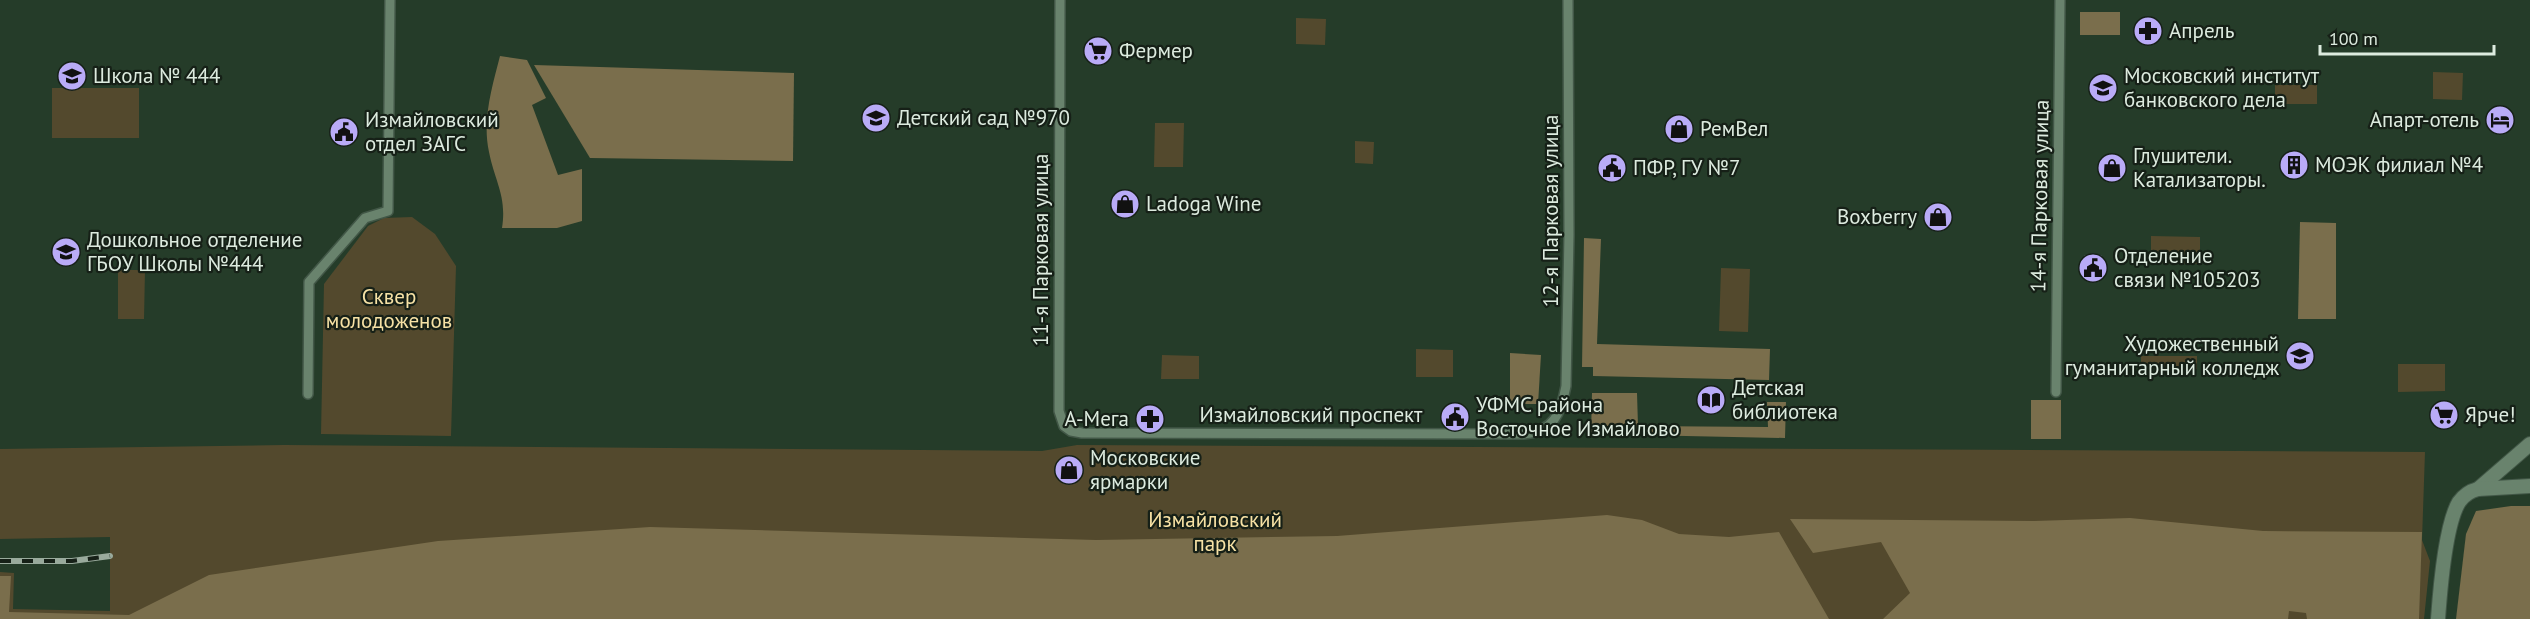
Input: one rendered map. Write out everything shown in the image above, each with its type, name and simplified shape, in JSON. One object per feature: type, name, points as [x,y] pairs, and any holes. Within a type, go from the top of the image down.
[{"type":"main road","points":[[2478,489],[2530,444]]},
{"type":"main road","points":[[2438,619],[2447,550],[2456,509],[2467,493],[2478,489],[2530,486]]},
{"type":"street","points":[[308,394],[309,282],[364,218],[388,211],[390,0]]},
{"type":"street","name":"11-я Парковая улица","points":[[1060,0],[1059,411],[1064,426]]},
{"type":"street","name":"12-я Парковая улица","points":[[1555,420],[1562,406],[1566,376],[1569,201],[1568,0]]},
{"type":"street","name":"14-я Парковая улица","points":[[2056,392],[2060,0]]},
{"type":"street","name":"Измайловский проспект","points":[[1064,426],[1071,431],[1082,433],[1535,434],[1544,430],[1555,420]]},
{"type":"green space","points":[[1296,18],[1326,19],[1325,45],[1296,44]]},
{"type":"green space","points":[[2433,72],[2463,73],[2462,100],[2433,99]]},
{"type":"green space","points":[[2275,85],[2317,85],[2317,104],[2275,104]]},
{"type":"green space","points":[[52,88],[139,88],[139,138],[52,138]]},
{"type":"green space","points":[[1155,123],[1184,123],[1183,167],[1154,167]]},
{"type":"green space","points":[[1355,141],[1374,142],[1373,164],[1355,163]]},
{"type":"green space","name":"Сквер молодоженов","points":[[412,217],[435,234],[456,266],[451,436],[321,434],[324,284],[368,226],[384,218]]},
{"type":"green space","points":[[2151,236],[2200,237],[2200,264],[2151,263]]},
{"type":"green space","points":[[1721,268],[1750,269],[1748,332],[1719,331]]},
{"type":"green space","points":[[118,270],[145,270],[144,319],[118,319]]},
{"type":"green space","points":[[1416,349],[1453,350],[1453,377],[1416,377]]},
{"type":"green space","points":[[1162,355],[1199,356],[1199,379],[1161,379]]},
{"type":"green space","points":[[2141,356],[2197,356],[2197,369],[2141,368]]},
{"type":"green space","points":[[2398,364],[2445,364],[2445,391],[2398,392]]},
{"type":"green space","name":"Измайловский парк","points":[[284,445],[1042,451],[1077,445],[2425,452],[2422,540],[2430,561],[2424,619],[0,619],[0,572],[14,573],[13,609],[110,611],[110,537],[0,539],[0,449]]},
{"type":"shaded area","points":[[2080,12],[2120,12],[2120,35],[2080,35]]},
{"type":"shaded area","points":[[500,56],[527,60],[546,98],[532,105],[558,175],[582,169],[582,221],[557,228],[502,228],[502,198],[487,140],[487,116]]},
{"type":"shaded area","points":[[534,65],[794,73],[793,161],[590,158]]},
{"type":"shaded area","points":[[2300,222],[2336,223],[2336,319],[2298,319]]},
{"type":"shaded area","points":[[1584,238],[1601,239],[1597,344],[1770,349],[1769,380],[1593,376],[1593,367],[1582,367]]},
{"type":"shaded area","points":[[1510,353],[1541,355],[1538,404],[1510,402]]},
{"type":"shaded area","points":[[1592,393],[1637,393],[1638,426],[1768,427],[1767,402],[1786,402],[1785,438],[1591,434]]},
{"type":"shaded area","points":[[2031,400],[2061,400],[2061,439],[2031,439]]},
{"type":"shaded area","points":[[2530,506],[2530,619],[2456,619],[2466,534],[2476,511]]},
{"type":"shaded area","points":[[1607,515],[1642,520],[1679,534],[1729,537],[1779,532],[1829,619],[0,619],[0,576],[11,576],[9,612],[129,615],[209,575],[438,541],[650,527],[1096,540],[1337,536]]},
{"type":"shaded area","points":[[2130,518],[2263,531],[2422,532],[2419,619],[2307,619],[2306,613],[2289,611],[2288,619],[1883,619],[1910,593],[1881,542],[1813,553],[1790,519],[2034,521]]},
{"type":"railway","points":[[0,561],[72,561],[110,556]]},
{"type":"place","name":"Апрель","points":[[2148,31]]},
{"type":"place","name":"Фермер","points":[[1098,51]]},
{"type":"place","name":"Школа № 444","points":[[72,76]]},
{"type":"place","name":"Московский институт банковского дела","points":[[2103,88]]},
{"type":"place","name":"Детский сад №970","points":[[876,118]]},
{"type":"place","name":"Апарт-отель","points":[[2500,120]]},
{"type":"place","name":"РемВел","points":[[1679,129]]},
{"type":"place","name":"Измайловский отдел ЗАГС","points":[[344,132]]},
{"type":"place","name":"МОЭК филиал №4","points":[[2294,165]]},
{"type":"place","name":"ПФР, ГУ №7","points":[[1612,168]]},
{"type":"place","name":"Глушители. Катализаторы.","points":[[2112,168]]},
{"type":"place","name":"Ladoga Wine","points":[[1125,204]]},
{"type":"place","name":"Boxberry","points":[[1938,217]]},
{"type":"place","name":"Дошкольное отделение ГБОУ Школы №444","points":[[66,252]]},
{"type":"place","name":"Отделение связи №105203","points":[[2093,268]]},
{"type":"place","name":"Художественный гуманитарный колледж","points":[[2300,356]]},
{"type":"place","name":"Детская библиотека","points":[[1711,400]]},
{"type":"place","name":"Ярче!","points":[[2444,415]]},
{"type":"place","name":"УФМС района Восточное Измайлово","points":[[1455,417]]},
{"type":"place","name":"А-Мега","points":[[1150,419]]},
{"type":"place","name":"Московские ярмарки","points":[[1069,470]]}]
